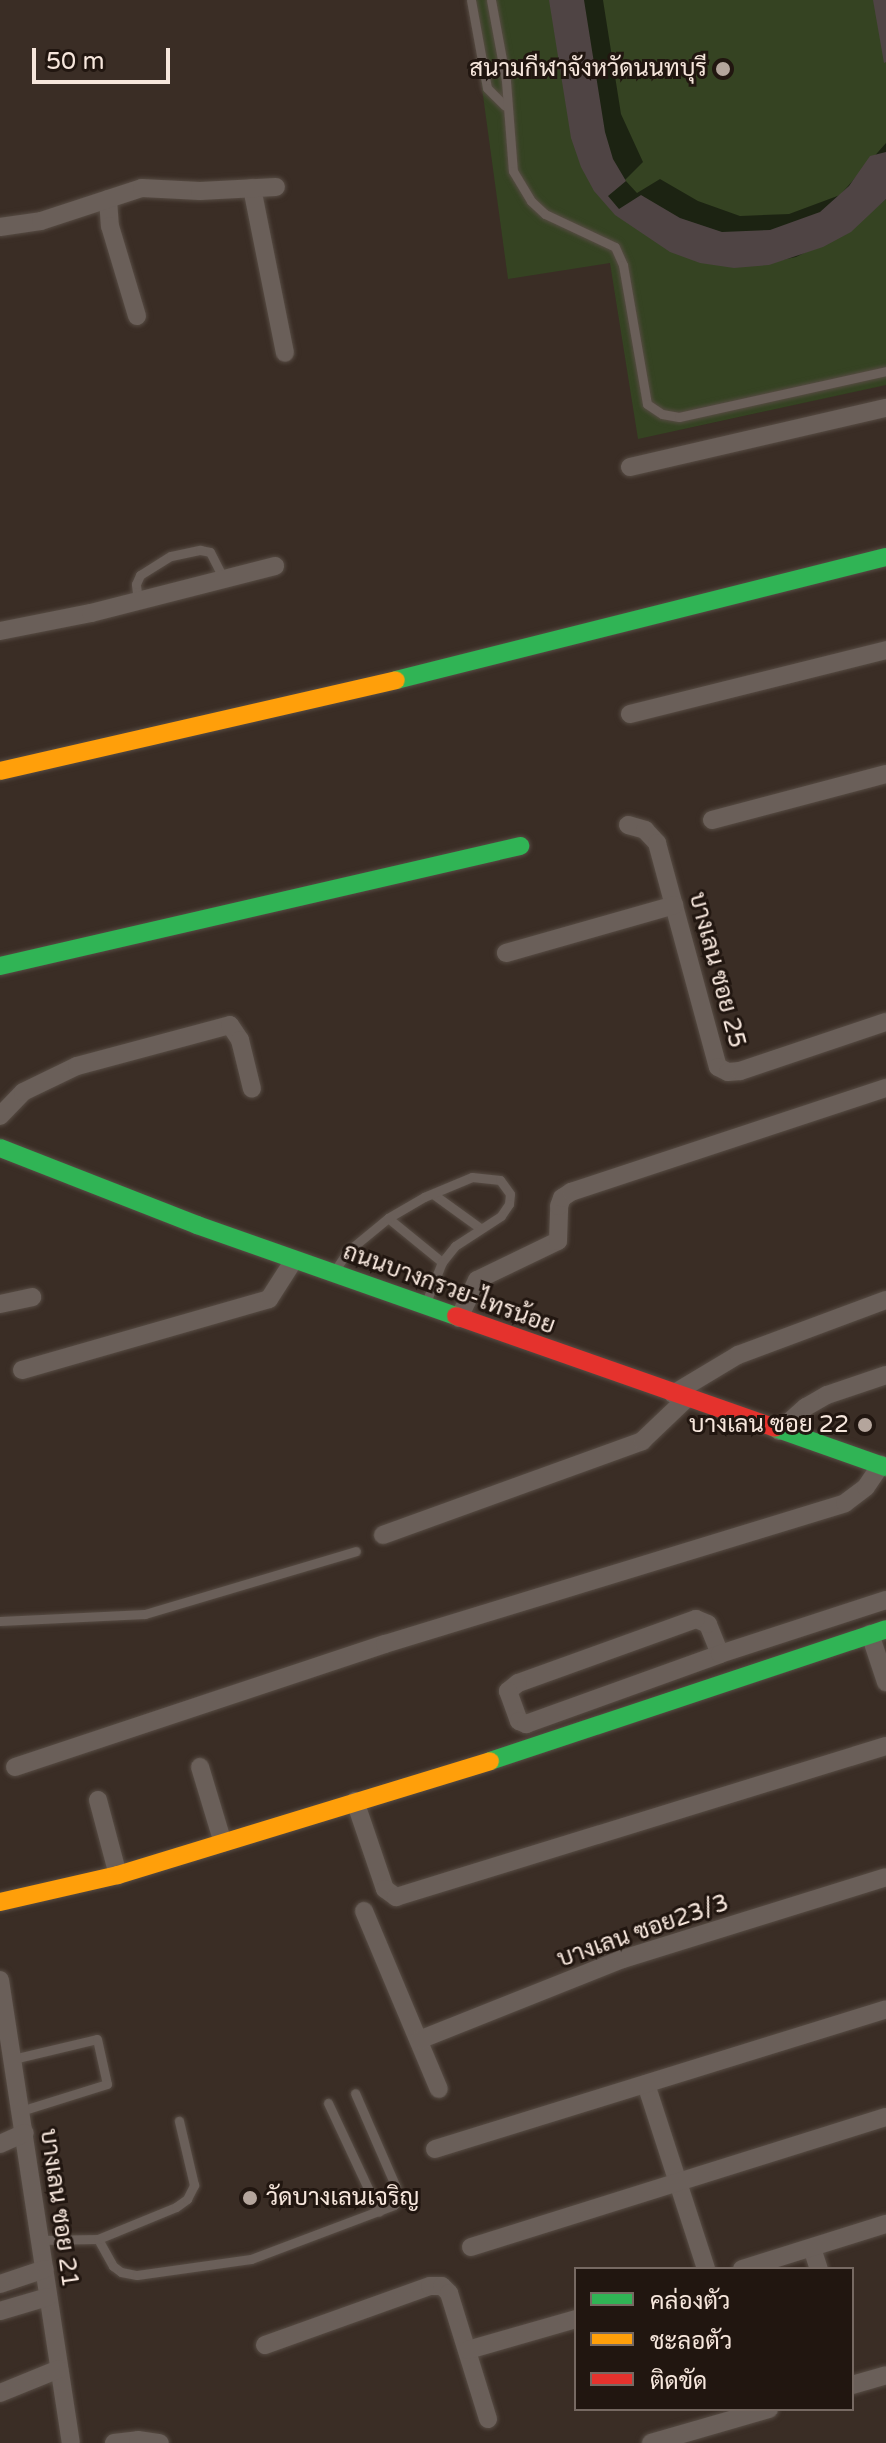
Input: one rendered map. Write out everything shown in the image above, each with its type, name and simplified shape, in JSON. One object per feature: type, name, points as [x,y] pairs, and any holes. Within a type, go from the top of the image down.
[{"type":"street","points":[[0,227],[41,221],[142,188],[200,191],[276,187]]},
{"type":"street","points":[[252,188],[285,353]]},
{"type":"street","points":[[108,199],[110,226],[137,316]]},
{"type":"street","points":[[630,467],[886,408]]},
{"type":"street","points":[[0,771],[441,669],[886,557]]},
{"type":"street","points":[[0,631],[138,601],[275,566]]},
{"type":"street","points":[[630,714],[886,650]]},
{"type":"street","points":[[712,820],[886,774]]},
{"type":"street","name":"บางเลน ซอย 25","points":[[628,825],[645,830],[657,843],[718,1067],[728,1072],[740,1071],[886,1022]]},
{"type":"street","points":[[0,966],[520,846]]},
{"type":"street","points":[[506,953],[674,905]]},
{"type":"street","points":[[0,1116],[23,1092],[77,1066],[230,1025],[240,1040],[252,1089]]},
{"type":"street","points":[[459,1318],[477,1280],[558,1241],[559,1206],[562,1198],[571,1192],[886,1088]]},
{"type":"street","name":"ถนนบางกรวย-ไทรน้อย","points":[[0,1148],[294,1260],[883,1466]]},
{"type":"street","points":[[22,1370],[269,1299],[294,1260]]},
{"type":"street","points":[[0,1304],[32,1297]]},
{"type":"street","points":[[383,1535],[642,1441],[679,1397],[738,1355],[886,1300]]},
{"type":"street","points":[[779,1431],[806,1407],[827,1395],[886,1375]]},
{"type":"street","points":[[15,1767],[342,1657],[845,1503],[866,1487],[883,1466]]},
{"type":"street","points":[[720,1654],[708,1624],[696,1619],[518,1683],[508,1691],[519,1721],[526,1724],[720,1654],[886,1600]]},
{"type":"street","points":[[0,1902],[118,1875],[497,1759],[878,1632],[886,1682]]},
{"type":"street","points":[[355,1801],[385,1889],[396,1897],[886,1746]]},
{"type":"street","points":[[200,1767],[223,1843]]},
{"type":"street","points":[[98,1800],[118,1875]]},
{"type":"street","name":"บางเลน ซอย23/3","points":[[419,2040],[623,1959],[886,1877]]},
{"type":"street","points":[[364,1911],[439,2089]]},
{"type":"street","name":"บางเลน ซอย 21","points":[[0,1980],[2,2008],[13,2059],[9,2092],[21,2111],[25,2133],[71,2443]]},
{"type":"street","points":[[435,2149],[886,2009]]},
{"type":"street","points":[[646,2084],[705,2267]]},
{"type":"street","points":[[471,2247],[886,2117]]},
{"type":"street","points":[[0,2144],[25,2133]]},
{"type":"street","points":[[749,2267],[886,2224]]},
{"type":"street","points":[[812,2248],[818,2267]]},
{"type":"street","points":[[0,2284],[45,2269]]},
{"type":"street","points":[[265,2345],[437,2285],[449,2293],[488,2419]]},
{"type":"street","points":[[0,2311],[48,2297]]},
{"type":"street","points":[[468,2350],[574,2320]]},
{"type":"street","points":[[0,2393],[59,2369]]},
{"type":"street","points":[[854,2384],[886,2375]]},
{"type":"street","points":[[651,2443],[762,2411]]},
{"type":"street","points":[[114,2443],[138,2440],[160,2443]]},
{"type":"lane","points":[[471,0],[487,88],[505,106]]},
{"type":"lane","points":[[491,0],[506,81],[505,106],[513,171],[531,201],[545,214],[615,247],[623,265],[647,404],[662,414],[679,417],[886,371]]},
{"type":"lane","points":[[138,601],[136,584],[140,575],[171,556],[200,550],[210,552],[224,579]]},
{"type":"lane","points":[[333,1273],[348,1251],[388,1218],[472,1177],[500,1180],[510,1194],[509,1204],[501,1216],[455,1246],[442,1262],[425,1306]]},
{"type":"lane","points":[[433,1194],[480,1228]]},
{"type":"lane","points":[[388,1218],[442,1262]]},
{"type":"lane","points":[[0,1621],[145,1614],[356,1551]]},
{"type":"lane","points":[[13,2059],[97,2039],[107,2084],[21,2111]]},
{"type":"lane","points":[[98,2239],[113,2266],[121,2272],[137,2275],[251,2259],[394,2205],[398,2193],[355,2093]]},
{"type":"lane","points":[[328,2103],[379,2212]]},
{"type":"lane","points":[[41,2240],[98,2239],[176,2207],[192,2194],[194,2185],[179,2121]]},
{"type":"green space","points":[[470,0],[886,0],[886,385],[638,439],[610,263],[508,279]]},
{"type":"building","points":[[549,0],[584,0],[605,132],[613,159],[626,181],[608,196],[619,209],[641,195],[680,218],[722,232],[770,230],[820,212],[849,186],[870,156],[886,152],[886,199],[851,232],[823,247],[769,265],[734,268],[700,263],[670,252],[615,215],[594,191],[581,167],[571,138]]},
{"type":"building","points":[[873,0],[886,0],[884,63]]},
{"type":"traffic: fast","points":[[396,680],[886,557]]},
{"type":"traffic: fast","points":[[0,966],[520,846]]},
{"type":"traffic: fast","points":[[0,1148],[197,1225],[456,1316]]},
{"type":"traffic: fast","points":[[775,1428],[886,1467]]},
{"type":"traffic: fast","points":[[490,1761],[886,1629]]},
{"type":"traffic: slow","points":[[0,771],[396,680]]},
{"type":"traffic: slow","points":[[0,1902],[118,1875],[490,1761]]},
{"type":"traffic: jam","points":[[456,1316],[775,1428]]},
{"type":"place","name":"สนามกีฬาจังหวัดนนทบุรี","points":[[723,69]]},
{"type":"place","name":"บางเลน ซอย 22","points":[[865,1425]]},
{"type":"place","name":"วัดบางเลนเจริญ","points":[[250,2198]]}]
